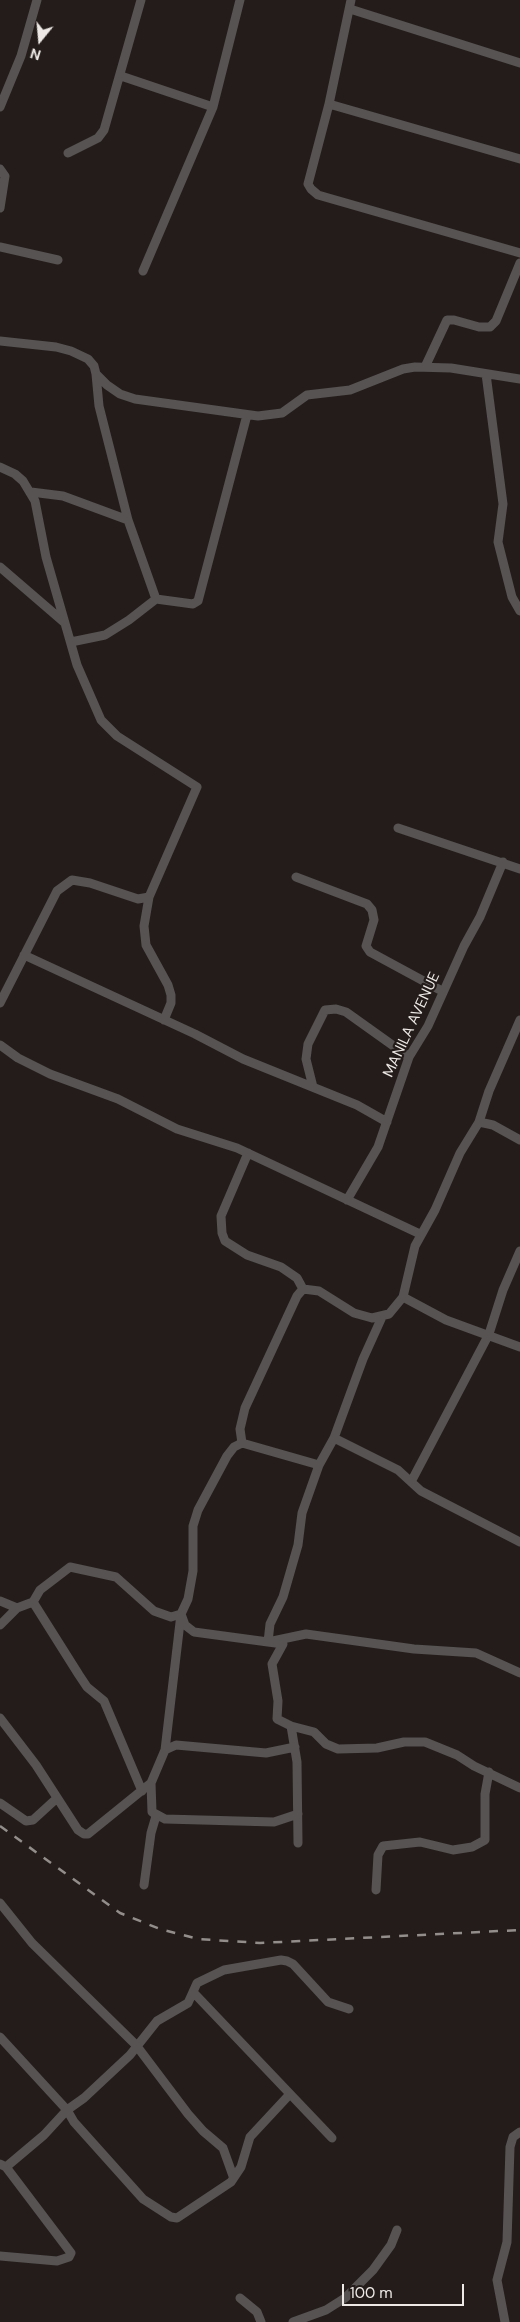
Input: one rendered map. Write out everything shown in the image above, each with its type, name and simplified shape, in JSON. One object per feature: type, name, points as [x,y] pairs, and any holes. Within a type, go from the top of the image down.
[{"type":"street","points":[[0,107],[21,56],[37,0]]},
{"type":"street","points":[[68,153],[98,138],[104,130],[121,76],[141,0]]},
{"type":"street","points":[[143,271],[213,107],[240,0]]},
{"type":"street","points":[[520,63],[350,4],[308,184],[311,190],[318,195],[520,253]]},
{"type":"street","points":[[121,76],[213,107]]},
{"type":"street","points":[[328,104],[520,159]]},
{"type":"street","points":[[0,169],[5,176],[0,208]]},
{"type":"street","points":[[0,247],[58,260]]},
{"type":"street","points":[[425,367],[447,320],[479,327],[490,327],[496,321],[520,263]]},
{"type":"street","points":[[0,341],[56,347],[71,351],[88,359],[94,366],[99,406],[128,520],[156,599]]},
{"type":"street","points":[[96,374],[120,394],[135,399],[270,416],[282,413],[307,395],[350,390],[403,369],[425,367],[451,368],[520,379]]},
{"type":"street","points":[[486,374],[503,504],[498,542],[512,596],[520,611]]},
{"type":"street","points":[[71,642],[105,635],[129,620],[156,599],[193,604],[200,598],[247,414]]},
{"type":"street","points":[[0,467],[15,474],[31,492],[35,501],[46,557],[77,665],[86,681],[100,720],[108,729],[197,787],[148,897],[144,926],[146,945],[168,985],[171,995],[171,1003],[164,1020]]},
{"type":"street","points":[[31,492],[63,496],[128,520]]},
{"type":"street","points":[[0,567],[66,624]]},
{"type":"street","points":[[398,828],[520,869]]},
{"type":"street","name":"MANILA AVENUE","points":[[347,1200],[378,1147],[410,1057],[428,1026],[442,991],[480,917],[503,862]]},
{"type":"street","points":[[296,877],[367,904],[372,910],[374,920],[366,946],[370,952],[442,991]]},
{"type":"street","points":[[0,1003],[57,891],[72,880],[90,883],[138,898],[148,897]]},
{"type":"street","points":[[24,955],[244,1059],[357,1105],[387,1122]]},
{"type":"street","points":[[313,1087],[306,1059],[308,1044],[325,1010],[336,1008],[346,1012],[410,1057]]},
{"type":"street","points":[[303,1289],[319,1290],[354,1313],[372,1318],[389,1314],[403,1297],[415,1246],[420,1234],[435,1210],[460,1154],[479,1122],[489,1091],[520,1020]]},
{"type":"street","points":[[0,1045],[18,1058],[50,1074],[118,1099],[177,1129],[248,1153],[420,1234]]},
{"type":"street","points":[[479,1122],[493,1125],[520,1140]]},
{"type":"street","points":[[248,1153],[221,1216],[222,1233],[225,1241],[247,1255],[281,1267],[297,1278],[303,1289]]},
{"type":"street","points":[[412,1482],[489,1334],[503,1290],[520,1251]]},
{"type":"street","points":[[242,1443],[240,1430],[245,1408],[297,1296],[303,1289]]},
{"type":"street","points":[[403,1297],[446,1320],[489,1334],[520,1347]]},
{"type":"street","points":[[268,1642],[270,1624],[283,1598],[298,1545],[302,1513],[319,1466],[334,1438],[363,1359],[382,1317]]},
{"type":"street","points":[[334,1438],[398,1470],[420,1491],[520,1542]]},
{"type":"street","points":[[298,1814],[274,1822],[165,1819],[156,1816],[152,1812],[151,1783],[165,1750],[181,1614],[188,1599],[192,1571],[193,1526],[198,1510],[227,1456],[234,1447],[242,1443],[319,1466]]},
{"type":"street","points":[[0,1625],[17,1608],[34,1602],[40,1590],[70,1568],[116,1577],[154,1611],[171,1617],[181,1614]]},
{"type":"street","points":[[0,1602],[17,1608]]},
{"type":"street","points":[[34,1602],[83,1681],[104,1701],[142,1790]]},
{"type":"street","points":[[181,1614],[184,1626],[194,1632],[283,1644],[272,1664],[278,1701],[277,1719],[291,1726],[314,1732],[326,1744],[338,1749],[377,1748],[404,1742],[425,1742],[457,1755],[474,1766],[520,1788]]},
{"type":"street","points":[[268,1642],[306,1634],[414,1649],[476,1653],[520,1673]]},
{"type":"street","points":[[0,1718],[36,1765],[56,1799],[78,1830],[88,1834],[151,1783]]},
{"type":"street","points":[[291,1726],[297,1762],[298,1843]]},
{"type":"street","points":[[165,1750],[176,1745],[266,1753],[295,1747]]},
{"type":"street","points":[[376,1890],[378,1855],[383,1846],[420,1842],[453,1850],[472,1847],[485,1840],[485,1794],[490,1772]]},
{"type":"street","points":[[0,1803],[26,1821],[33,1820],[56,1799]]},
{"type":"street","points":[[144,1885],[151,1833],[156,1816]]},
{"type":"street","points":[[0,1903],[32,1943],[136,2045],[188,2114],[203,2131],[223,2148],[234,2176]]},
{"type":"street","points":[[0,2256],[57,2261],[69,2257],[71,2253],[3,2166],[44,2135],[67,2110],[84,2098],[130,2055],[136,2045],[157,2021],[188,2002],[197,1983],[224,1970],[281,1960],[294,1964],[328,2002],[349,2009]]},
{"type":"street","points":[[193,1992],[332,2138]]},
{"type":"street","points":[[0,2037],[67,2110],[74,2122],[142,2199],[171,2217],[178,2218],[231,2182],[241,2167],[250,2137],[290,2094]]},
{"type":"street","points":[[505,2322],[497,2280],[507,2242],[510,2147],[514,2137],[520,2132]]},
{"type":"street","points":[[294,2322],[326,2310],[345,2298],[373,2270],[391,2245],[397,2230]]},
{"type":"street","points":[[240,2298],[257,2312],[261,2322]]},
{"type":"railway","points":[[0,1826],[120,1913],[160,1929],[198,1939],[260,1943],[520,1930]]}]
